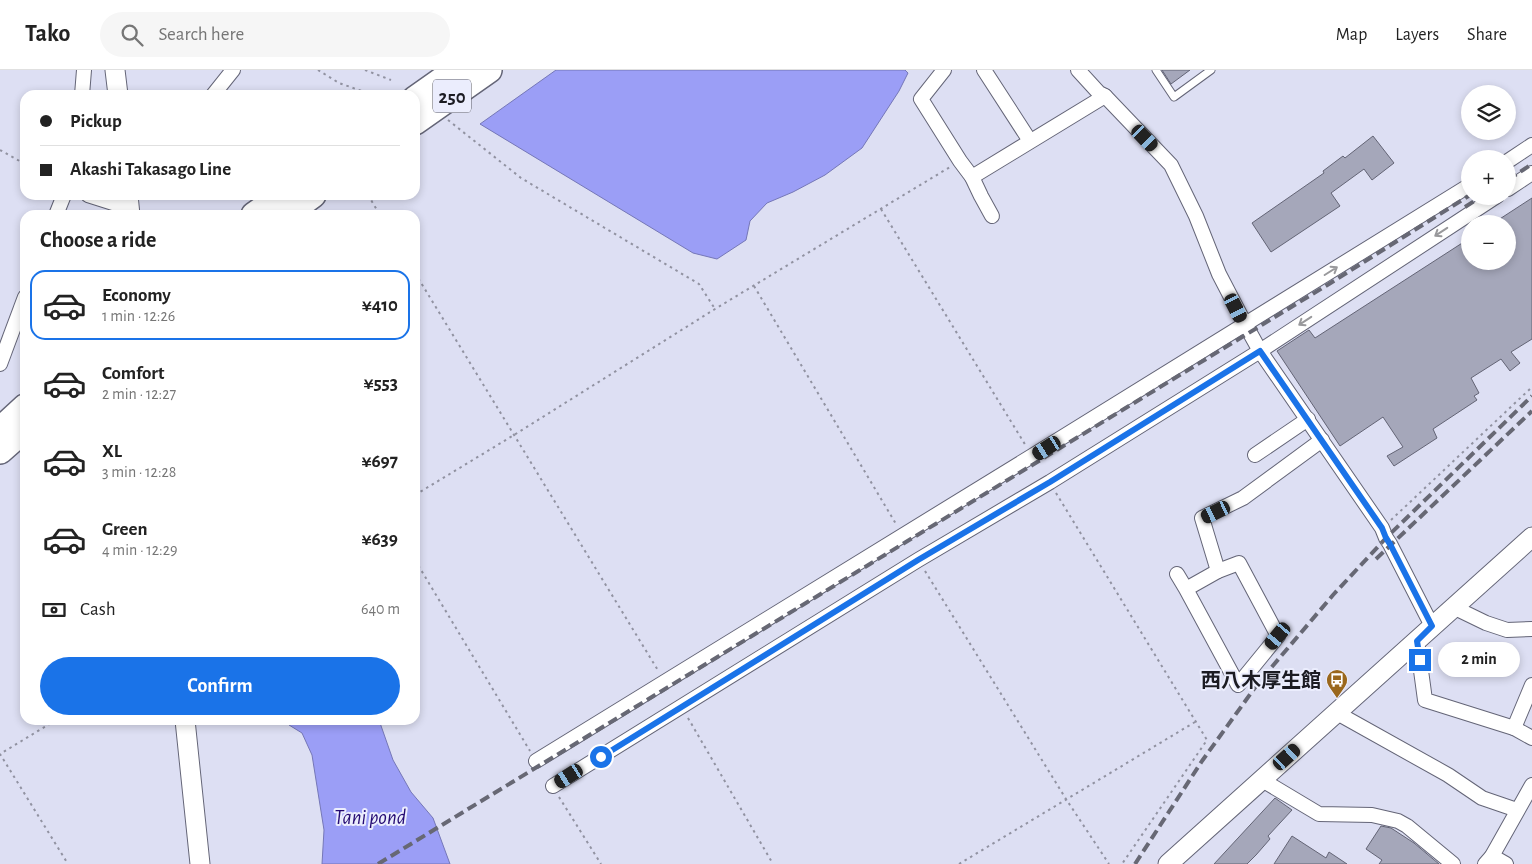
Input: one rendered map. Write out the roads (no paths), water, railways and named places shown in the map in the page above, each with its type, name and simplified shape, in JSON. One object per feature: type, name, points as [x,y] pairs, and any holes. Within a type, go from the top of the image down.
[{"type":"highway","name":"250","points":[[420,95],[456,70]]},
{"type":"highway","name":"250","points":[[420,118],[489,70]]},
{"type":"highway","points":[[261,210],[275,200]]},
{"type":"highway","points":[[293,210],[306,200]]},
{"type":"highway","points":[[0,430],[20,412]]},
{"type":"highway","points":[[0,451],[20,433]]},
{"type":"main road","points":[[115,70],[117,90]]},
{"type":"main road","points":[[1168,864],[1532,537]]},
{"type":"main road","points":[[186,725],[200,864]]},
{"type":"street","points":[[82,90],[84,70]]},
{"type":"street","points":[[217,90],[233,70]]},
{"type":"street","points":[[944,70],[921,99],[972,177],[992,216]]},
{"type":"street","points":[[984,70],[1030,141]]},
{"type":"street","points":[[1078,70],[1099,94],[1105,96],[1171,165],[1196,216],[1219,274],[1260,351],[1382,528],[1432,626]]},
{"type":"street","points":[[972,177],[1105,96]]},
{"type":"street","points":[[1516,156],[1532,145]]},
{"type":"street","points":[[1516,184],[1532,173]]},
{"type":"street","points":[[536,761],[1461,191]]},
{"type":"street","points":[[107,200],[129,206]]},
{"type":"street","points":[[553,786],[918,560],[1050,482],[1260,351],[1483,205]]},
{"type":"street","points":[[0,364],[20,310]]},
{"type":"street","points":[[1255,455],[1308,419]]},
{"type":"street","points":[[1218,571],[1202,518],[1243,498],[1322,440]]},
{"type":"street","points":[[1177,574],[1238,685],[1278,636],[1239,563],[1218,571],[1186,589]]},
{"type":"street","points":[[1453,607],[1486,624],[1507,630],[1532,629]]},
{"type":"street","points":[[1417,641],[1425,700],[1514,728],[1532,738]]},
{"type":"street","points":[[1514,728],[1532,685]]},
{"type":"street","points":[[1336,713],[1448,775],[1482,798],[1517,810]]},
{"type":"street","points":[[1262,780],[1319,814],[1372,814],[1398,821],[1407,826],[1453,864]]},
{"type":"street","points":[[1506,864],[1489,860],[1532,785]]},
{"type":"lane","points":[[1156,70],[1174,97],[1211,70]]},
{"type":"water","points":[[556,70],[905,70],[908,73],[899,91],[862,148],[825,175],[767,203],[750,221],[746,240],[717,259],[693,253],[480,124]]},
{"type":"water","name":"Tani pond","points":[[289,725],[381,725],[393,760],[411,792],[433,818],[450,864],[322,864],[324,830],[312,755],[302,733]]},
{"type":"railway","points":[[1516,175],[1532,164]]},
{"type":"railway","points":[[378,864],[1329,284],[1461,201]]},
{"type":"railway","points":[[1135,864],[1202,761],[1259,682],[1333,595],[1386,538],[1532,396]]},
{"type":"railway","points":[[1376,559],[1532,411]]},
{"type":"place","name":"西八木厚生館","points":[[1337,699]]}]
